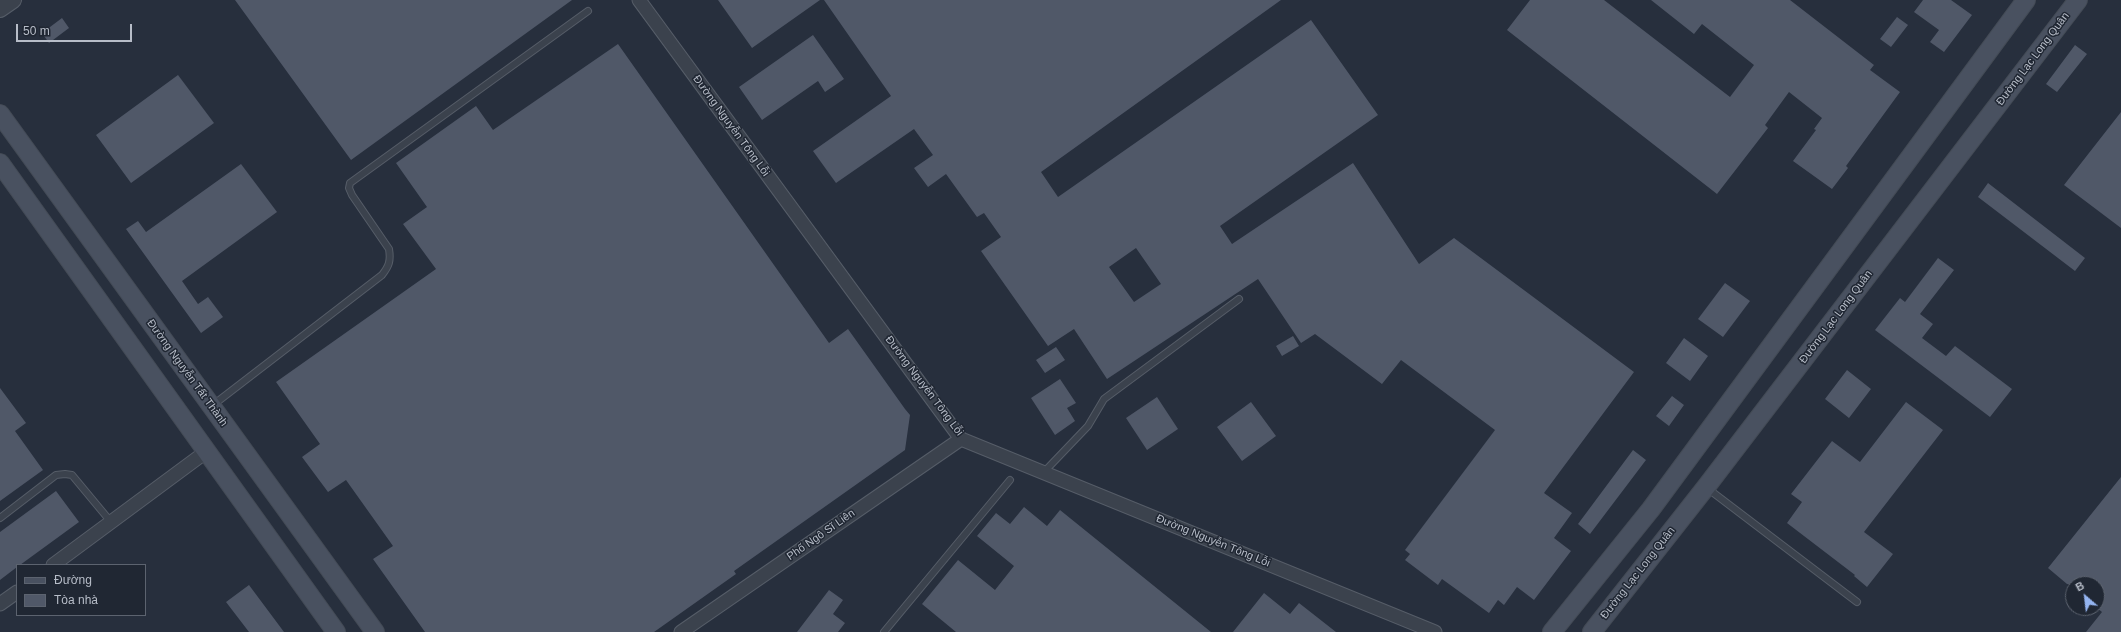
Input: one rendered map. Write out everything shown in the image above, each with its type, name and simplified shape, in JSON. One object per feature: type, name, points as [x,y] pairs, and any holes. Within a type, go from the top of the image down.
[{"type":"main road","points":[[1552,632],[1651,509],[2026,0]]},
{"type":"main road","name":"Đường Lạc Long Quân","points":[[1592,632],[1706,487],[2078,0]]},
{"type":"main road","name":"Đường Nguyễn Tất Thành","points":[[0,114],[374,632]]},
{"type":"main road","points":[[0,163],[336,632]]},
{"type":"street","points":[[0,9],[13,0]]},
{"type":"street","name":"Đường Nguyễn Tông Lỗi","points":[[639,0],[961,439],[1435,632]]},
{"type":"street","name":"Phố Ngô Sĩ Liên","points":[[681,632],[961,439]]},
{"type":"street","points":[[54,564],[207,451]]},
{"type":"street","points":[[0,604],[16,593]]},
{"type":"lane","points":[[211,406],[382,275],[389,265],[389,249],[352,195],[349,188],[350,183],[588,11]]},
{"type":"lane","points":[[1044,472],[1088,426],[1104,399],[1239,299]]},
{"type":"lane","points":[[0,518],[56,476],[66,474],[72,475],[111,522]]},
{"type":"lane","points":[[884,632],[1010,480]]},
{"type":"lane","points":[[1706,487],[1857,602]]},
{"type":"building","points":[[235,0],[572,0],[351,160]]},
{"type":"building","points":[[718,0],[820,0],[752,48]]},
{"type":"building","points":[[824,0],[1281,0],[1041,172],[1058,197],[1311,20],[1378,115],[1220,226],[1232,244],[1353,163],[1419,264],[1454,238],[1634,372],[1544,493],[1572,513],[1554,538],[1571,551],[1534,600],[1517,587],[1504,605],[1498,600],[1489,613],[1442,579],[1438,585],[1405,560],[1410,554],[1405,550],[1495,430],[1401,360],[1382,384],[1315,334],[1301,343],[1258,279],[1107,379],[1074,329],[1048,346],[981,251],[1001,237],[984,213],[977,217],[946,174],[928,187],[914,168],[933,155],[914,129],[836,183],[813,151],[891,96]],"holes":[[[1136,248],[1161,284],[1134,302],[1109,267]]]},
{"type":"building","points":[[1530,0],[1604,0],[1730,97],[1754,65],[1702,24],[1694,34],[1651,0],[1790,0],[1874,65],[1870,70],[1900,92],[1846,166],[1848,168],[1832,189],[1793,161],[1816,130],[1814,129],[1822,118],[1789,92],[1765,125],[1768,128],[1717,194],[1507,30]]},
{"type":"building","points":[[1923,0],[1951,0],[1972,15],[1944,52],[1930,42],[1939,30],[1914,12]]},
{"type":"building","points":[[1897,17],[1908,25],[1891,47],[1880,39]]},
{"type":"building","points":[[62,18],[69,28],[49,43],[42,33]]},
{"type":"building","points":[[813,35],[844,79],[825,92],[818,81],[762,120],[739,87]]},
{"type":"building","points":[[618,44],[829,343],[848,329],[910,415],[905,450],[734,571],[736,574],[654,632],[425,632],[373,559],[393,546],[346,480],[328,492],[302,457],[320,444],[276,382],[436,269],[403,224],[427,207],[396,163],[476,106],[493,130]]},
{"type":"building","points":[[2075,45],[2087,54],[2057,92],[2046,84]]},
{"type":"building","points":[[178,75],[214,123],[131,183],[96,135]]},
{"type":"building","points":[[2121,112],[2121,228],[2064,185]]},
{"type":"building","points":[[241,164],[277,212],[182,281],[198,304],[208,297],[223,317],[201,333],[126,229],[138,221],[146,232]]},
{"type":"building","points":[[1988,183],[2085,258],[2075,271],[1978,197]]},
{"type":"building","points":[[1938,258],[1954,270],[1920,314],[1933,324],[1922,338],[1946,356],[1955,346],[2012,389],[1990,417],[1875,330],[1900,298],[1905,302]]},
{"type":"building","points":[[1725,283],[1750,301],[1723,337],[1698,319]]},
{"type":"building","points":[[1293,336],[1299,346],[1282,356],[1276,346]]},
{"type":"building","points":[[1684,338],[1708,356],[1690,381],[1666,363]]},
{"type":"building","points":[[1056,347],[1065,360],[1045,373],[1036,360]]},
{"type":"building","points":[[1847,370],[1871,389],[1849,418],[1825,399]]},
{"type":"building","points":[[1060,379],[1076,403],[1067,408],[1075,421],[1055,435],[1031,398]]},
{"type":"building","points":[[0,388],[26,423],[15,431],[43,470],[0,501]]},
{"type":"building","points":[[1672,396],[1684,405],[1669,426],[1656,416]]},
{"type":"building","points":[[1157,397],[1178,429],[1147,450],[1126,418]]},
{"type":"building","points":[[1251,402],[1276,436],[1242,461],[1217,427]]},
{"type":"building","points":[[1906,402],[1943,430],[1864,532],[1893,554],[1867,587],[1854,576],[1855,575],[1787,523],[1802,502],[1791,494],[1832,441],[1860,462]]},
{"type":"building","points":[[1633,450],[1646,460],[1590,534],[1578,524]]},
{"type":"building","points":[[2121,477],[2121,632],[2086,632],[2099,616],[2105,616],[2105,576],[2065,576],[2065,582],[2048,568]]},
{"type":"building","points":[[56,491],[79,522],[21,564],[16,564],[16,568],[0,580],[0,532]]},
{"type":"building","points":[[1024,507],[1047,526],[1060,510],[1211,632],[956,632],[922,604],[958,560],[995,590],[1014,566],[977,536],[996,513],[1010,524]]},
{"type":"building","points":[[249,585],[284,632],[249,632],[226,602]]},
{"type":"building","points":[[829,590],[843,600],[833,614],[845,623],[838,632],[797,632]]},
{"type":"building","points":[[1264,593],[1290,614],[1299,603],[1336,632],[1233,632]]}]
